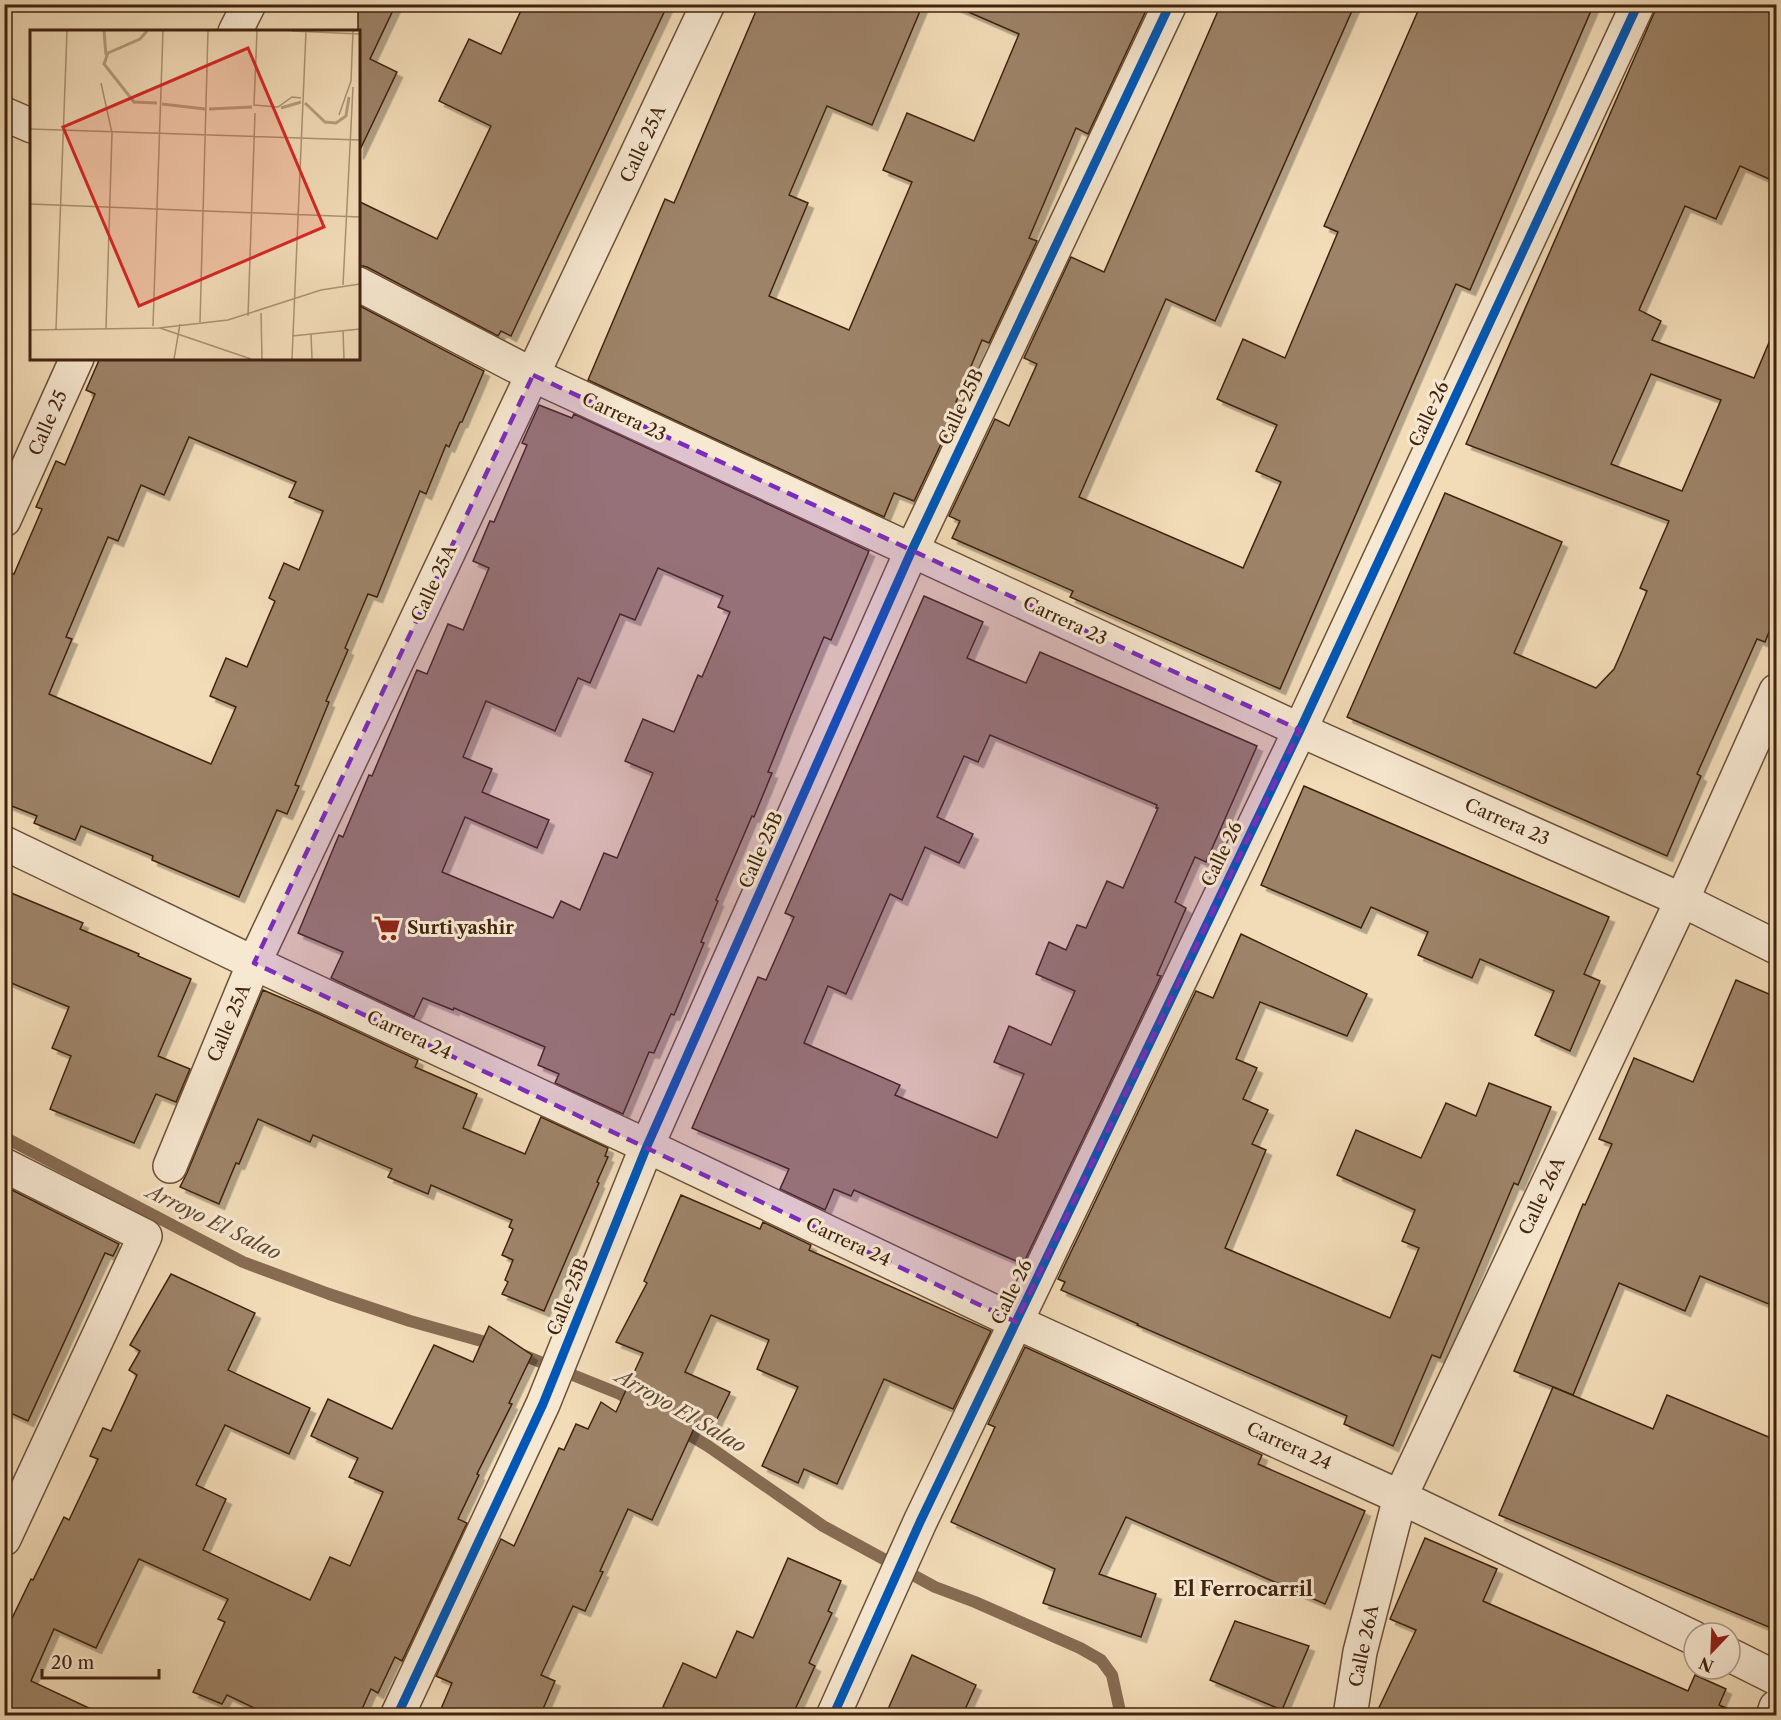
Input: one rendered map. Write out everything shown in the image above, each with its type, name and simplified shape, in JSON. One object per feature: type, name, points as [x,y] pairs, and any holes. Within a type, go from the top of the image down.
[{"type":"street","points":[[236,30],[249,4]]},
{"type":"street","name":"Calle 25A","points":[[170,1166],[254,963],[708,4]]},
{"type":"street","name":"Calle 25B","points":[[397,1716],[543,1404],[647,1146],[912,550],[1170,4]]},
{"type":"street","name":"Calle 26","points":[[833,1716],[920,1522],[1300,730],[1638,4]]},
{"type":"street","points":[[4,114],[30,125]]},
{"type":"street","name":"Carrera 23","points":[[360,286],[533,375],[1300,730],[1682,900],[1776,947]]},
{"type":"street","name":"Calle 25","points":[[4,520],[76,360]]},
{"type":"street","name":"Calle 26A","points":[[1350,1716],[1360,1652],[1400,1497],[1682,900],[1776,691]]},
{"type":"street","name":"Carrera 24","points":[[4,843],[1016,1322],[1400,1497],[1682,1632]]},
{"type":"street","points":[[4,1165],[145,1235],[4,1539]]},
{"type":"street","points":[[1742,1661],[1776,1678]]},
{"type":"street","points":[[1773,1716],[1776,1707]]},
{"type":"highlighted area","points":[[533,375],[1300,730],[1016,1322],[254,963]]},
{"type":"building","points":[[358,4],[396,4],[370,59],[397,72],[360,150],[360,30],[358,30]]},
{"type":"building","points":[[524,4],[668,4],[511,336],[501,331],[498,336],[367,267],[360,265],[360,202],[437,239],[491,126],[439,101],[469,39],[501,54]]},
{"type":"building","points":[[759,4],[923,4],[872,125],[827,106],[789,195],[808,203],[769,296],[849,330],[912,182],[883,170],[907,113],[974,141],[1019,34],[950,4],[1149,4],[1088,134],[1076,128],[1029,238],[1037,241],[989,343],[982,340],[956,402],[960,404],[914,501],[894,493],[884,517],[588,380],[665,199],[674,203]]},
{"type":"building","points":[[1221,4],[1355,4],[1215,321],[1166,299],[1079,497],[1243,568],[1281,482],[1256,471],[1277,425],[1217,399],[1243,339],[1285,358],[1338,232],[1324,226],[1421,4],[1594,4],[1470,290],[1456,284],[1280,689],[1070,597],[1073,591],[952,538],[960,521],[949,516],[995,419],[1009,426],[1037,364],[1024,358],[1071,257],[1104,272]]},
{"type":"building","points":[[1658,4],[1776,4],[1776,82],[1772,91],[1770,117],[1776,120],[1776,182],[1740,166],[1716,219],[1685,206],[1639,310],[1661,321],[1652,340],[1754,378],[1776,326],[1776,615],[1765,642],[1757,639],[1697,774],[1701,776],[1667,856],[1347,717],[1445,493],[1562,542],[1514,653],[1596,688],[1614,669],[1622,651],[1647,591],[1640,588],[1669,521],[1466,444]],"holes":[[[1651,374],[1721,400],[1682,491],[1611,464]]]},
{"type":"building","points":[[360,306],[484,371],[462,422],[449,447],[446,445],[426,494],[420,491],[377,597],[368,594],[345,648],[348,650],[326,701],[329,702],[295,785],[299,786],[287,814],[277,810],[239,897],[152,860],[153,856],[81,826],[75,840],[34,823],[37,816],[4,803],[4,570],[14,574],[42,509],[36,507],[56,461],[65,465],[95,394],[86,390],[99,360],[360,360]],"holes":[[[189,437],[296,482],[289,497],[323,511],[299,570],[284,563],[269,598],[275,601],[247,667],[226,658],[210,696],[236,707],[211,764],[49,694],[72,639],[66,637],[108,537],[118,541],[141,485],[164,495]]]},
{"type":"building","points":[[539,405],[572,418],[574,414],[869,551],[831,640],[824,637],[791,715],[768,772],[772,773],[716,900],[718,901],[701,942],[704,943],[674,1015],[671,1014],[654,1053],[649,1052],[623,1114],[555,1083],[559,1074],[538,1065],[545,1047],[454,1008],[453,1010],[423,998],[414,1017],[331,978],[343,952],[298,933],[339,835],[343,837],[369,775],[372,776],[417,670],[427,674],[448,624],[463,630],[489,568],[473,561],[490,521],[494,522],[527,445],[522,443]],"holes":[[[658,568],[723,596],[718,607],[730,612],[702,677],[698,675],[674,732],[643,719],[625,761],[653,773],[617,858],[604,853],[580,910],[561,901],[553,918],[442,872],[465,817],[537,848],[549,820],[482,792],[492,769],[463,757],[486,701],[555,731],[578,678],[590,683],[620,614],[635,620]]]},
{"type":"building","points":[[924,596],[983,622],[967,658],[1026,683],[1040,652],[1257,746],[1206,862],[1195,857],[1175,902],[1186,908],[1157,975],[1161,976],[1023,1264],[854,1190],[851,1196],[834,1189],[825,1210],[780,1189],[789,1169],[692,1128],[758,977],[766,980],[794,917],[785,913]],"holes":[[[990,735],[1157,805],[1156,808],[1158,808],[1123,888],[1107,881],[1086,928],[1077,925],[1066,950],[1049,942],[1036,974],[1075,991],[1051,1045],[1009,1026],[994,1062],[1024,1074],[997,1138],[895,1095],[900,1085],[804,1043],[828,986],[846,994],[890,894],[902,900],[925,847],[959,863],[973,834],[937,817],[964,756],[978,762]]]},
{"type":"building","points":[[1304,786],[1609,917],[1584,974],[1600,981],[1570,1051],[1535,1035],[1554,991],[1480,959],[1472,978],[1418,955],[1428,932],[1371,907],[1361,928],[1261,885]]},
{"type":"building","points":[[4,890],[83,923],[80,929],[191,979],[158,1056],[190,1069],[176,1102],[156,1094],[134,1143],[50,1109],[71,1056],[52,1048],[69,1007],[4,980]]},
{"type":"building","points":[[1241,934],[1367,994],[1347,1036],[1260,1002],[1236,1059],[1257,1068],[1243,1099],[1268,1110],[1252,1144],[1266,1150],[1225,1248],[1390,1318],[1419,1248],[1402,1241],[1415,1210],[1337,1175],[1356,1130],[1421,1158],[1446,1103],[1476,1116],[1489,1083],[1551,1107],[1518,1185],[1514,1183],[1440,1358],[1432,1355],[1393,1446],[1344,1424],[1347,1416],[1061,1290],[1065,1282],[1058,1279],[1196,991],[1213,998]]},
{"type":"building","points":[[1736,980],[1776,997],[1776,1307],[1700,1276],[1685,1311],[1619,1283],[1573,1395],[1514,1371],[1583,1204],[1585,1205],[1612,1144],[1599,1139],[1634,1058],[1693,1082]]},
{"type":"building","points":[[263,990],[418,1060],[415,1067],[477,1094],[463,1128],[525,1154],[541,1117],[608,1148],[605,1156],[608,1157],[597,1182],[599,1183],[544,1311],[502,1294],[508,1282],[505,1280],[513,1260],[502,1255],[513,1229],[509,1227],[512,1220],[431,1185],[428,1194],[388,1177],[392,1169],[313,1135],[310,1142],[258,1119],[219,1204],[180,1187]]},
{"type":"building","points":[[4,1186],[119,1244],[113,1256],[105,1253],[28,1421],[4,1410]]},
{"type":"building","points":[[681,1195],[760,1229],[763,1222],[811,1245],[809,1250],[991,1331],[953,1409],[884,1379],[837,1484],[804,1469],[798,1483],[762,1466],[798,1387],[757,1369],[769,1340],[711,1315],[685,1372],[730,1392],[712,1429],[697,1422],[652,1520],[628,1509],[585,1611],[573,1606],[541,1675],[555,1681],[540,1716],[438,1716],[452,1683],[436,1676],[501,1539],[514,1546],[559,1448],[564,1450],[576,1424],[588,1429],[601,1402],[616,1412],[643,1353],[616,1342],[647,1283],[644,1281]]},
{"type":"building","points":[[171,1274],[255,1313],[228,1370],[310,1408],[289,1454],[225,1425],[196,1485],[226,1499],[203,1550],[310,1600],[330,1557],[350,1566],[383,1492],[349,1477],[358,1458],[311,1436],[328,1399],[392,1429],[434,1345],[473,1362],[489,1326],[532,1355],[509,1403],[512,1404],[477,1474],[479,1475],[458,1519],[467,1523],[402,1661],[395,1657],[378,1693],[371,1689],[359,1716],[271,1716],[227,1695],[222,1704],[193,1692],[225,1622],[218,1619],[228,1599],[139,1559],[96,1648],[54,1629],[31,1681],[106,1716],[4,1716],[4,1635],[64,1517],[69,1520],[98,1459],[90,1456],[103,1428],[111,1431],[137,1375],[129,1370],[140,1351],[130,1345]]},
{"type":"building","points":[[1025,1347],[1262,1455],[1258,1464],[1365,1511],[1325,1604],[1126,1517],[1099,1574],[1156,1594],[1141,1637],[1043,1603],[1055,1569],[951,1522],[995,1427],[988,1424]]},
{"type":"building","points":[[1553,1387],[1653,1429],[1667,1395],[1776,1440],[1776,1630],[1499,1515]]},
{"type":"building","points":[[1425,1538],[1497,1569],[1483,1601],[1688,1691],[1692,1681],[1708,1681],[1726,1689],[1719,1705],[1745,1716],[1375,1716],[1416,1630],[1390,1619]]},
{"type":"building","points":[[788,1558],[841,1581],[828,1611],[832,1613],[809,1663],[815,1666],[792,1716],[682,1716],[663,1707],[683,1663],[716,1678],[737,1631],[753,1638]]},
{"type":"building","points":[[1235,1621],[1309,1646],[1282,1710],[1210,1680]]},
{"type":"building","points":[[912,1655],[976,1685],[962,1716],[885,1716]]},
{"type":"waterway","name":"Arroyo El Salao","points":[[4,1137],[243,1262],[410,1321],[496,1345]]},
{"type":"waterway","name":"Arroyo El Salao","points":[[518,1353],[620,1394],[637,1404]]},
{"type":"waterway","name":"Arroyo El Salao","points":[[678,1428],[708,1446],[823,1526],[935,1587],[1080,1648],[1101,1660],[1112,1675],[1121,1716]]},
{"type":"cycle path","points":[[397,1716],[543,1404],[647,1146],[912,550],[1170,4]]},
{"type":"cycle path","points":[[833,1716],[920,1522],[1300,730],[1638,4]]},
{"type":"place","name":"Surti yashir","points":[[387,928]]},
{"type":"district","name":"El Ferrocarril","points":[[1243,1589]]}]
